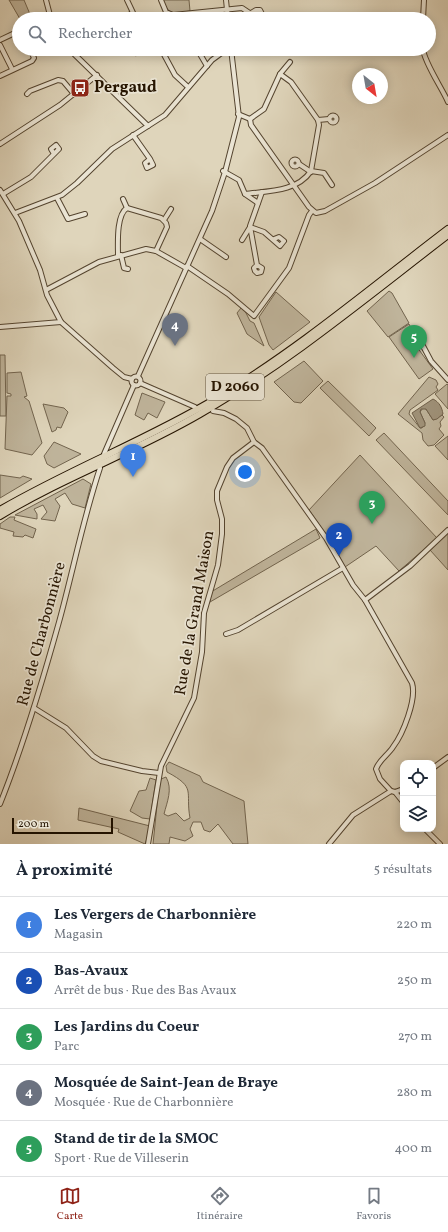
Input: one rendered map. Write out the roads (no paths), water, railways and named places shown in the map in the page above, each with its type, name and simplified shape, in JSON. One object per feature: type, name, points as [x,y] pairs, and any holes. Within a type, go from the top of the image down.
[{"type":"highway","name":"D 2060","points":[[0,510],[48,484],[159,430],[238,385],[304,339],[448,228]]},
{"type":"highway","name":"D 2060","points":[[0,516],[33,497],[171,430],[230,396],[308,343],[448,235]]},
{"type":"street","points":[[46,0],[49,12]]},
{"type":"street","points":[[128,0],[132,12]]},
{"type":"street","points":[[161,0],[166,12]]},
{"type":"street","points":[[226,0],[227,12]]},
{"type":"street","points":[[423,12],[424,0]]},
{"type":"street","points":[[200,12],[242,8],[249,12]]},
{"type":"street","points":[[0,40],[12,34]]},
{"type":"street","points":[[0,45],[12,69]]},
{"type":"street","points":[[0,76],[33,60],[32,56]]},
{"type":"street","points":[[77,56],[148,126]]},
{"type":"street","points":[[165,56],[175,75],[188,87]]},
{"type":"street","points":[[201,56],[206,66]]},
{"type":"street","points":[[15,213],[57,198],[78,183],[112,149],[169,111],[206,66],[218,56]]},
{"type":"street","points":[[54,154],[31,177],[1,192],[15,213],[34,255],[46,290],[61,322],[113,368],[124,376],[132,379],[138,376],[216,202],[238,114],[232,56]]},
{"type":"street","points":[[424,56],[448,102]]},
{"type":"street","points":[[250,119],[265,107],[280,74],[290,62]]},
{"type":"street","points":[[245,194],[286,190],[311,171],[319,125],[318,120],[291,82],[280,74]]},
{"type":"street","points":[[0,144],[74,94],[97,75]]},
{"type":"street","points":[[27,94],[30,91],[58,80],[63,81],[74,94]]},
{"type":"street","points":[[238,114],[250,119]]},
{"type":"street","points":[[250,119],[251,125],[314,212]]},
{"type":"street","points":[[318,120],[329,119]]},
{"type":"street","points":[[133,135],[150,159]]},
{"type":"street","points":[[46,290],[99,262],[148,249],[156,251],[186,267],[228,294],[252,316],[256,315],[289,268],[309,215],[314,212],[325,211],[375,183],[448,135]]},
{"type":"street","points":[[299,164],[311,171],[324,173],[332,185]]},
{"type":"street","points":[[224,172],[239,180],[245,194],[258,203]]},
{"type":"street","points":[[242,240],[250,227],[262,192]]},
{"type":"street","points":[[57,198],[68,219],[85,214]]},
{"type":"street","points":[[123,199],[127,208],[164,220],[167,227],[156,251]]},
{"type":"street","points":[[127,208],[123,212],[119,226],[120,256],[124,268],[128,269]]},
{"type":"street","points":[[164,220],[171,209]]},
{"type":"street","points":[[250,227],[250,234],[257,265]]},
{"type":"street","points":[[250,227],[264,232],[274,239]]},
{"type":"street","points":[[200,239],[226,257]]},
{"type":"street","points":[[0,327],[61,322]]},
{"type":"street","points":[[414,329],[431,361],[448,380]]},
{"type":"street","points":[[138,376],[140,378],[140,383]]},
{"type":"street","points":[[104,454],[134,385],[132,379]]},
{"type":"street","points":[[134,385],[140,383],[195,407]]},
{"type":"street","points":[[213,411],[224,413],[236,419],[247,428],[254,442],[262,448],[326,538],[343,568],[365,600],[414,690],[409,710],[398,740],[376,769],[380,780],[400,799]]},
{"type":"street","name":"Rue de la Grand Maison","points":[[148,844],[159,773],[171,744],[194,698],[202,652],[204,613],[218,565],[222,534],[222,519],[217,500],[217,491],[227,467],[233,458],[254,442]]},
{"type":"street","name":"Rue de Charbonnière","points":[[0,804],[19,757],[34,708],[59,621],[91,494],[100,468]]},
{"type":"street","points":[[365,600],[410,566],[448,530]]},
{"type":"street","points":[[226,634],[238,630],[343,568]]},
{"type":"street","points":[[34,708],[62,724],[93,756],[101,761],[142,771],[159,773]]},
{"type":"street","points":[[436,766],[448,757]]},
{"type":"street","points":[[329,844],[353,815],[393,792],[400,790]]},
{"type":"street","points":[[428,832],[440,844]]},
{"type":"place","name":"Pergaud","points":[[80,88]]},
{"type":"place","name":"Mosquée de Saint-Jean de Braye","points":[[175,346]]},
{"type":"place","name":"Stand de tir de la SMOC","points":[[414,358]]},
{"type":"place","name":"Les Vergers de Charbonnière","points":[[133,477]]},
{"type":"place","name":"Les Jardins du Coeur","points":[[372,524]]},
{"type":"place","name":"Bas-Avaux","points":[[339,556]]}]
